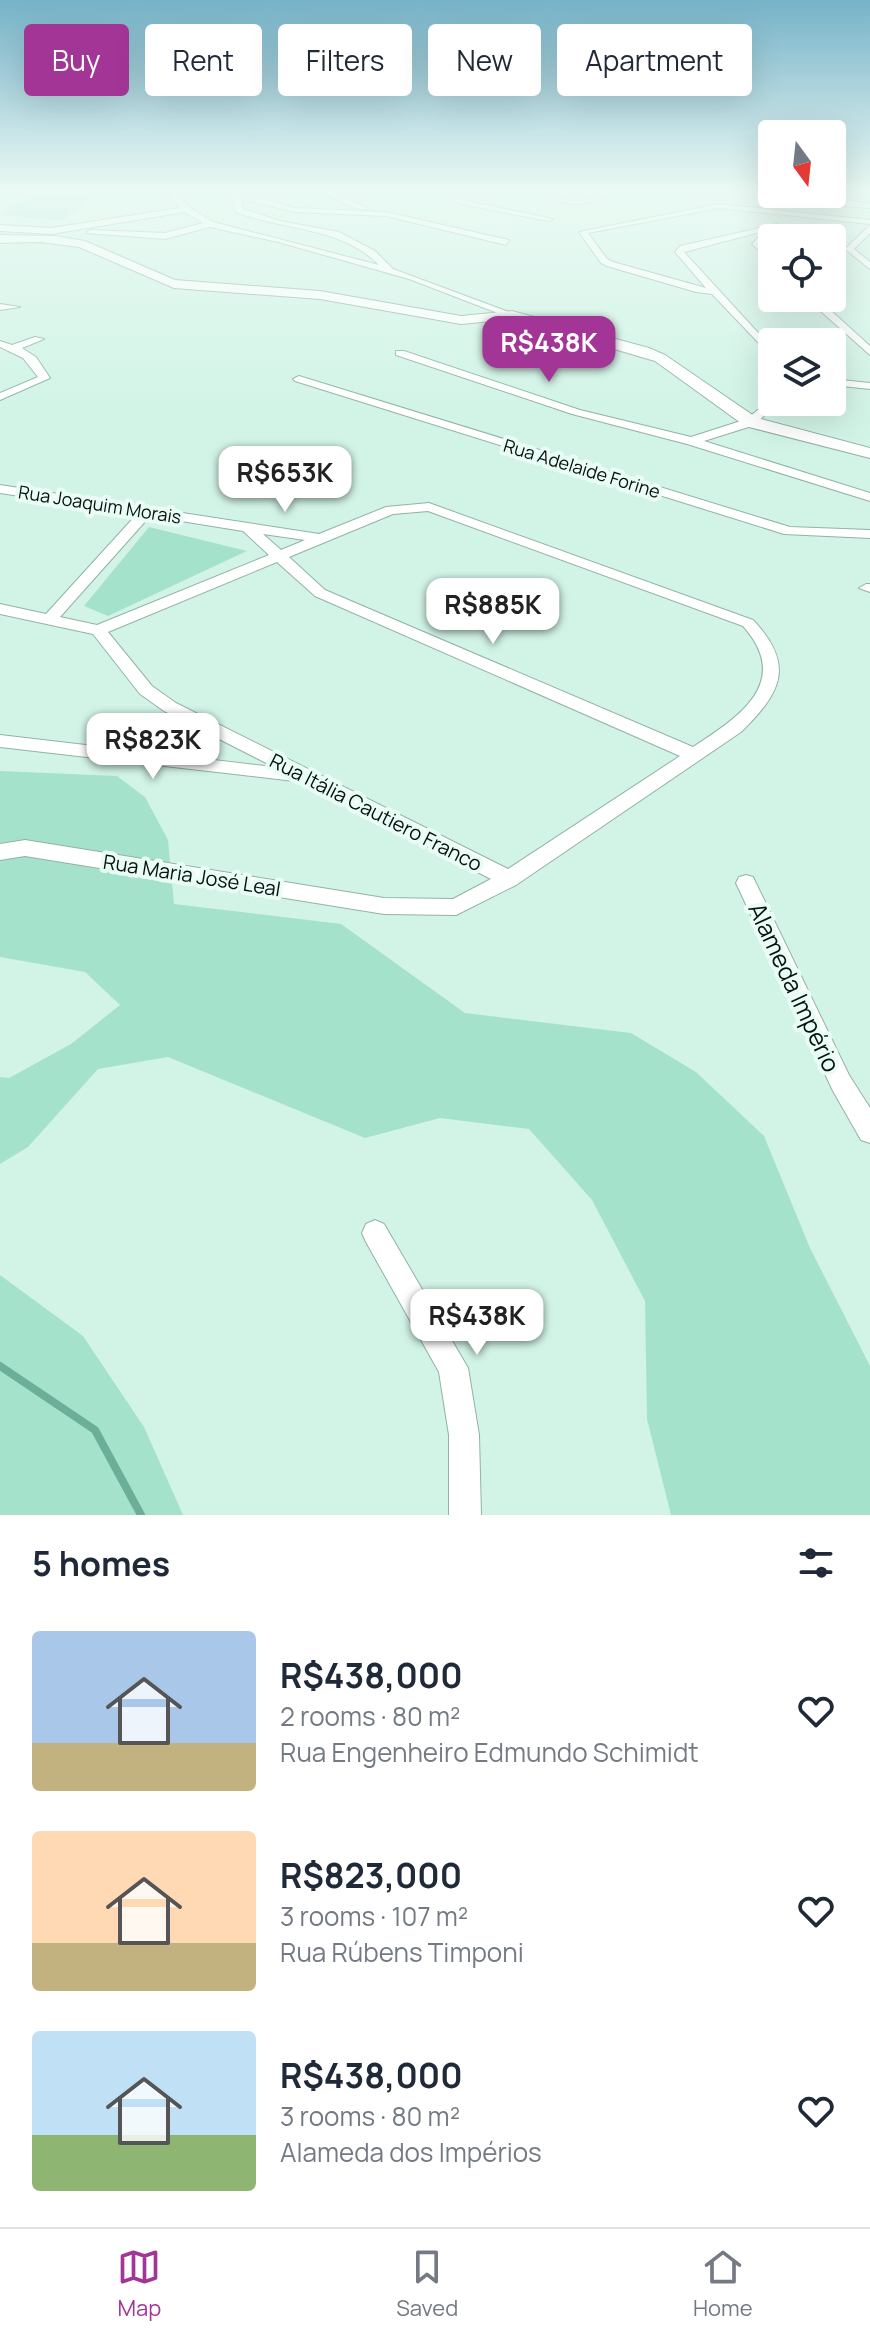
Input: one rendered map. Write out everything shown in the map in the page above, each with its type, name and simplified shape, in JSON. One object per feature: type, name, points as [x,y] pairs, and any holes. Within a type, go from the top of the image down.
[{"type":"street","points":[[125,263],[152,278],[174,284],[320,295],[461,320],[512,315]]},
{"type":"street","points":[[361,263],[412,277],[512,315],[652,354],[751,422],[870,453]]},
{"type":"street","points":[[383,263],[390,271]]},
{"type":"street","points":[[607,263],[699,290],[712,291]]},
{"type":"street","points":[[690,263],[758,339]]},
{"type":"street","points":[[0,307],[15,307]]},
{"type":"street","points":[[827,312],[870,352]]},
{"type":"street","points":[[852,335],[870,334]]},
{"type":"street","points":[[0,353],[6,346],[39,339]]},
{"type":"street","points":[[0,397],[44,378],[37,362],[6,346]]},
{"type":"street","points":[[400,353],[576,412],[691,441],[870,497]]},
{"type":"street","name":"Rua Adelaide Forine","points":[[299,379],[789,531],[870,534]]},
{"type":"street","points":[[846,383],[870,386]]},
{"type":"street","points":[[691,441],[751,422],[758,415]]},
{"type":"street","name":"Rua Joaquim Morais","points":[[0,489],[317,538]]},
{"type":"street","name":"Rua Maria José Leal","points":[[0,852],[25,848],[384,906],[456,907],[509,879],[735,728],[762,704],[771,680],[772,657],[763,636],[748,623],[429,507],[391,510],[98,630]]},
{"type":"street","points":[[51,618],[147,511]]},
{"type":"street","points":[[247,527],[320,593],[695,755]]},
{"type":"street","points":[[0,609],[98,630]]},
{"type":"street","name":"Rua Itália Cautiero Franco","points":[[98,630],[146,690],[170,707],[509,879]]},
{"type":"street","points":[[0,741],[310,779]]},
{"type":"street","name":"Alameda Império","points":[[746,883],[841,1083],[870,1131]]},
{"type":"street","points":[[375,1233],[453,1368],[464,1435],[465,1515]]},
{"type":"green space","points":[[149,527],[247,551],[108,616],[84,606]]},
{"type":"green space","points":[[0,771],[117,776],[145,797],[168,840],[174,904],[341,924],[465,1013],[631,1033],[696,1072],[764,1136],[810,1248],[870,1366],[870,1515],[671,1515],[647,1419],[645,1301],[592,1200],[529,1129],[440,1118],[365,1138],[168,1057],[98,1069],[28,1147],[0,1164],[0,1077],[9,1078],[71,1044],[120,1005],[85,972],[0,957]]},
{"type":"green space","points":[[0,1275],[83,1336],[144,1427],[183,1515],[0,1515]]},
{"type":"waterway","points":[[0,1366],[95,1430],[141,1515]]}]
